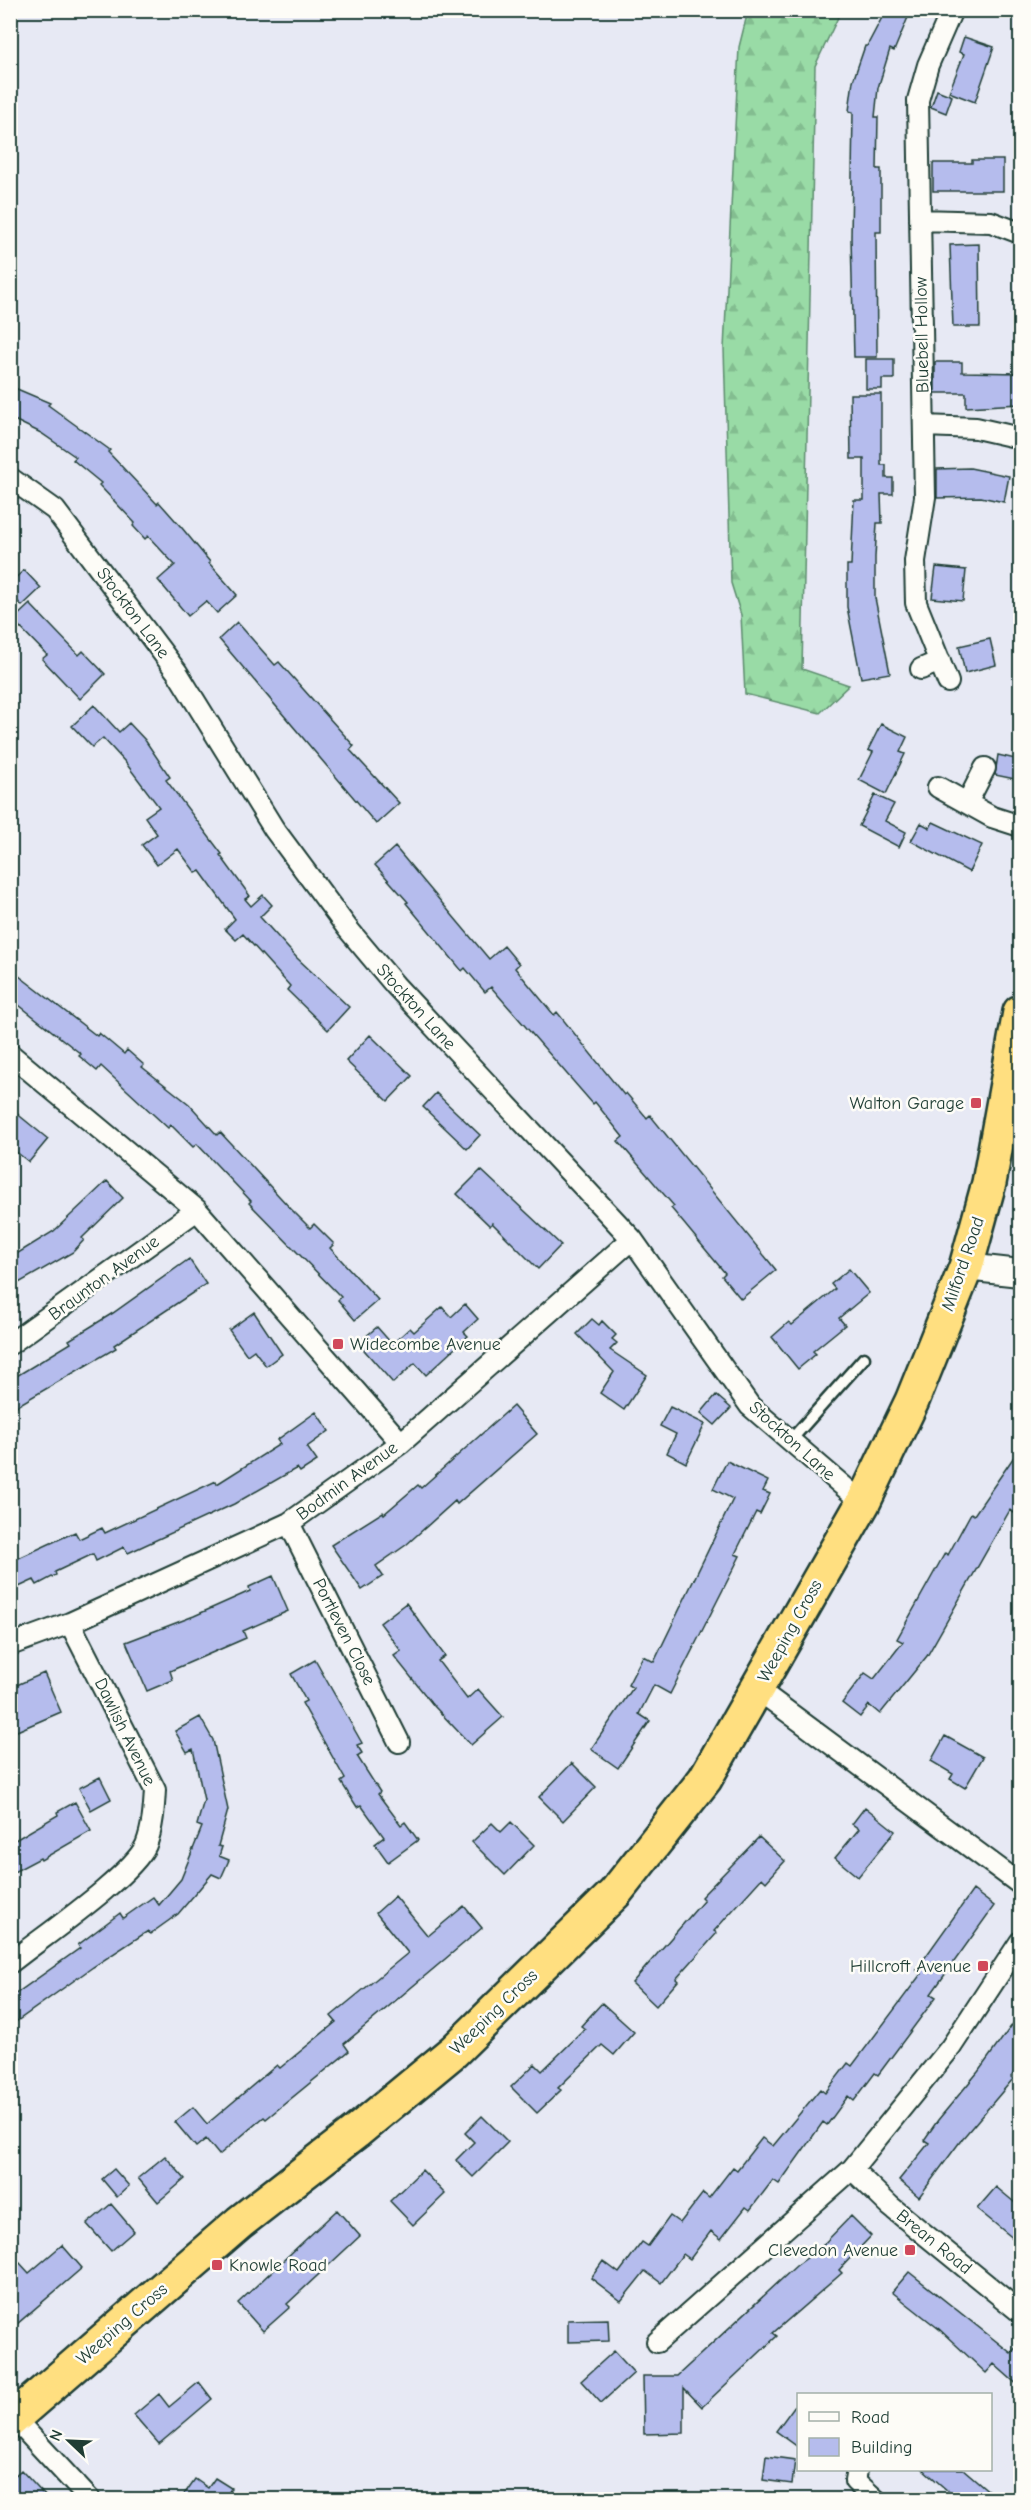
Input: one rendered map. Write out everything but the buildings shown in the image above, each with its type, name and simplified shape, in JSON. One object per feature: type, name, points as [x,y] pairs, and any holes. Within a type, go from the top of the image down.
[{"type":"highway","name":"Milford Road","points":[[863,1503],[905,1416],[966,1267],[989,1183],[1020,1012]]},
{"type":"highway","name":"Weeping Cross","points":[[12,2419],[240,2222],[356,2132],[454,2051],[615,1893],[705,1779],[863,1503]]},
{"type":"street","name":"Bluebell Hollow","points":[[948,682],[916,603],[915,561],[926,497],[918,100],[928,65],[952,10]]},
{"type":"street","points":[[920,220],[991,222],[1020,233]]},
{"type":"street","points":[[924,426],[976,428],[1020,438]]},
{"type":"street","name":"Stockton Lane","points":[[10,478],[55,510],[177,672],[274,829],[348,929],[395,985],[632,1239],[750,1406],[863,1503]]},
{"type":"street","points":[[921,669],[940,661]]},
{"type":"street","points":[[967,803],[985,768]]},
{"type":"street","points":[[938,787],[992,817],[1020,826]]},
{"type":"street","points":[[10,1054],[197,1210],[401,1443]]},
{"type":"street","name":"Braunton Avenue","points":[[10,1344],[197,1210]]},
{"type":"street","name":"Bodmin Avenue","points":[[10,1645],[70,1623],[289,1522],[401,1443],[632,1239]]},
{"type":"street","points":[[966,1267],[1020,1274]]},
{"type":"street","name":"Portleven Close","points":[[289,1522],[399,1742]]},
{"type":"street","name":"Dawlish Avenue","points":[[10,1963],[130,1868],[146,1845],[153,1819],[155,1790],[70,1623]]},
{"type":"street","points":[[757,1689],[1020,1884]]},
{"type":"street","points":[[657,2342],[852,2169],[951,2047],[1020,1942]]},
{"type":"street","name":"Brean Road","points":[[852,2169],[890,2206],[1020,2312]]},
{"type":"street","points":[[12,2419],[90,2499]]},
{"type":"street","points":[[857,2471],[855,2481],[876,2499]]},
{"type":"lane","points":[[790,1441],[864,1358]]},
{"type":"green space","points":[[748,11],[841,11],[815,66],[802,669],[849,685],[820,713],[745,694],[741,615],[731,583],[724,349],[739,47]]},
{"type":"place","name":"Walton Garage","points":[[976,1103]]},
{"type":"place","name":"Widecombe Avenue","points":[[338,1344]]},
{"type":"place","name":"Hillcroft Avenue","points":[[983,1966]]},
{"type":"place","name":"Clevedon Avenue","points":[[910,2250]]},
{"type":"place","name":"Knowle Road","points":[[217,2265]]}]
